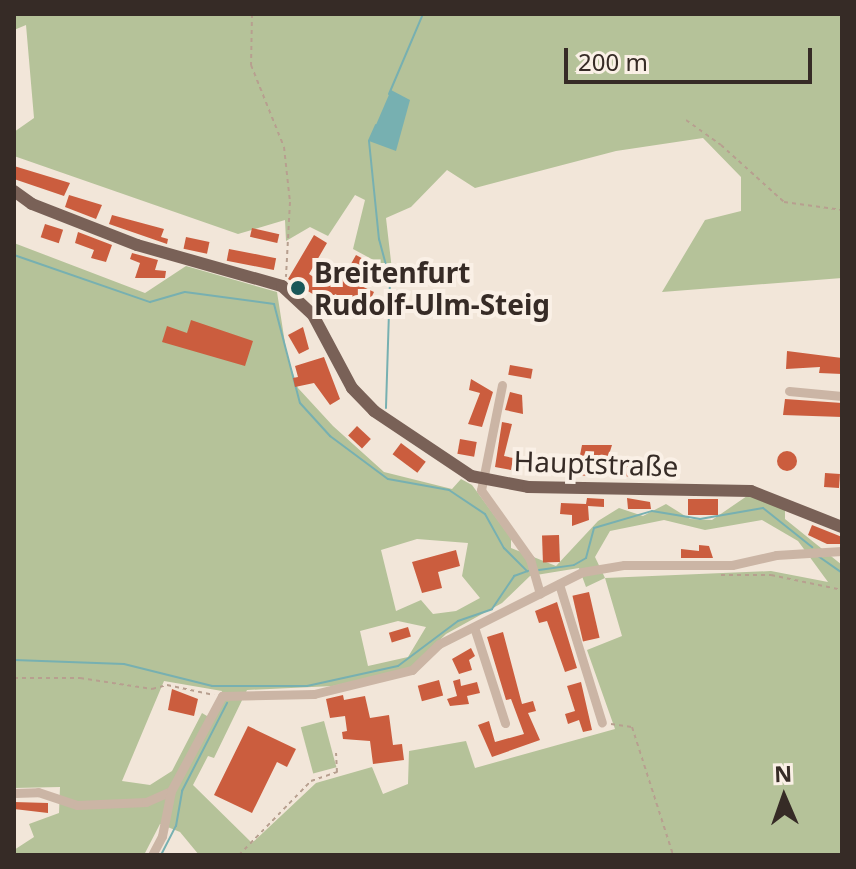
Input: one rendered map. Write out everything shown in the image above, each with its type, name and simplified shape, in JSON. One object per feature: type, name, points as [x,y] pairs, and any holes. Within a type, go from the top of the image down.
[{"type":"main road","name":"Hauptstraße","points":[[14,191],[32,204],[137,245],[282,286],[313,315],[352,388],[374,411],[444,462],[481,479],[542,488],[751,491],[842,527]]},
{"type":"street","points":[[502,385],[481,490],[534,568],[534,582],[540,594]]},
{"type":"street","points":[[789,391],[842,396]]},
{"type":"street","points":[[152,855],[162,836],[171,791],[222,696],[314,694],[407,672],[439,644],[582,572],[624,565],[705,567],[842,551]]},
{"type":"street","points":[[559,584],[602,723]]},
{"type":"street","points":[[474,627],[505,723]]},
{"type":"street","points":[[14,793],[38,792],[77,805],[146,802],[171,791]]},
{"type":"path","points":[[252,14],[251,65],[284,147],[290,202],[289,269],[282,286]]},
{"type":"path","points":[[686,120],[721,145],[784,202],[842,210]]},
{"type":"path","points":[[705,567],[721,575],[771,575],[842,590]]},
{"type":"path","points":[[14,678],[80,678],[152,689],[167,685],[222,696]]},
{"type":"path","points":[[602,723],[632,727],[673,855]]},
{"type":"path","points":[[239,855],[311,781],[337,772],[336,753]]},
{"type":"green space","points":[[14,14],[842,14],[842,278],[662,292],[705,220],[741,211],[741,177],[703,138],[616,151],[475,188],[447,170],[411,207],[386,218],[392,270],[353,249],[365,200],[355,195],[328,236],[310,227],[286,241],[285,220],[238,234],[14,156],[14,132],[34,118],[26,25],[14,30]]},
{"type":"green space","points":[[14,243],[145,293],[186,266],[277,292],[287,356],[298,388],[333,426],[384,472],[452,489],[461,479],[472,485],[511,538],[511,548],[556,566],[598,521],[619,508],[643,516],[666,504],[690,519],[712,520],[747,496],[769,499],[785,509],[785,519],[842,565],[842,855],[199,855],[180,832],[160,824],[144,855],[14,855],[14,850],[34,837],[29,824],[59,813],[60,787],[14,788]],"holes":[[[664,520],[705,530],[762,520],[798,541],[828,582],[771,571],[605,578],[595,557],[610,531]],[[417,539],[468,543],[462,576],[480,598],[456,611],[433,614],[421,600],[396,611],[381,550]],[[579,568],[586,587],[605,578],[622,636],[587,650],[615,729],[475,768],[466,741],[409,751],[408,784],[383,794],[372,767],[316,783],[252,843],[193,785],[208,756],[214,758],[247,690],[333,686],[411,668],[446,634],[502,603],[530,576]],[[398,621],[426,627],[408,657],[368,666],[360,631]],[[164,681],[222,691],[212,719],[202,713],[172,771],[150,785],[122,781]]]},
{"type":"green space","points":[[324,721],[336,767],[313,774],[301,727]]},
{"type":"water","points":[[391,90],[410,100],[396,151],[369,141]]},
{"type":"building","points":[[14,166],[70,183],[64,196],[14,179]]},
{"type":"building","points":[[69,195],[102,205],[96,219],[65,207]]},
{"type":"building","points":[[112,215],[164,229],[161,237],[168,239],[167,244],[109,224]]},
{"type":"building","points":[[45,224],[63,230],[59,243],[41,237]]},
{"type":"building","points":[[252,228],[279,234],[277,243],[250,237]]},
{"type":"building","points":[[78,232],[112,245],[106,262],[91,258],[94,250],[75,243]]},
{"type":"building","points":[[314,235],[327,243],[309,274],[327,286],[333,273],[343,278],[356,255],[369,262],[357,284],[374,292],[366,309],[335,294],[333,298],[319,291],[316,296],[288,279]]},
{"type":"building","points":[[186,237],[209,242],[207,254],[184,249]]},
{"type":"building","points":[[229,249],[276,258],[274,270],[227,261]]},
{"type":"building","points":[[132,253],[158,260],[155,270],[166,271],[165,278],[135,278],[140,263],[130,259]]},
{"type":"building","points":[[191,320],[253,341],[245,366],[162,342],[167,326],[187,333]]},
{"type":"building","points":[[303,327],[309,349],[299,354],[288,335]]},
{"type":"building","points":[[787,351],[842,358],[842,374],[819,373],[820,367],[786,369]]},
{"type":"building","points":[[324,357],[340,399],[330,405],[314,383],[295,387],[293,378],[298,377],[295,366]]},
{"type":"building","points":[[510,365],[533,369],[531,379],[508,375]]},
{"type":"building","points":[[471,379],[493,392],[482,427],[468,424],[480,393],[469,390]]},
{"type":"building","points":[[510,392],[522,395],[523,414],[505,410]]},
{"type":"building","points":[[785,399],[842,403],[842,417],[783,415]]},
{"type":"building","points":[[502,422],[512,424],[504,456],[513,458],[511,470],[495,467]]},
{"type":"building","points":[[357,426],[371,439],[362,448],[348,436]]},
{"type":"building","points":[[460,439],[477,442],[474,457],[457,454]]},
{"type":"building","points":[[401,443],[426,462],[417,473],[393,454]]},
{"type":"building","points":[[582,445],[612,445],[602,477],[576,475]]},
{"type":"building","points":[[787,451],[794,454],[797,461],[794,468],[787,471],[780,468],[777,461],[780,454]]},
{"type":"building","points":[[617,456],[629,456],[629,465],[641,465],[641,477],[616,476]]},
{"type":"building","points":[[825,473],[840,474],[839,488],[824,487]]},
{"type":"building","points":[[587,498],[604,499],[604,507],[588,506],[589,520],[572,526],[572,515],[560,514],[561,503],[586,504]]},
{"type":"building","points":[[627,498],[650,502],[651,509],[628,509]]},
{"type":"building","points":[[688,499],[718,499],[718,515],[688,515]]},
{"type":"building","points":[[812,525],[842,537],[842,544],[827,544],[808,535]]},
{"type":"building","points":[[559,535],[560,562],[543,563],[542,536]]},
{"type":"building","points":[[699,545],[709,546],[713,558],[681,558],[681,549],[699,551]]},
{"type":"building","points":[[456,550],[460,566],[438,572],[442,588],[422,593],[412,562]]},
{"type":"building","points":[[589,592],[600,638],[583,642],[572,596]]},
{"type":"building","points":[[557,602],[577,668],[565,672],[547,621],[539,623],[535,611]]},
{"type":"building","points":[[408,627],[411,637],[392,642],[389,633]]},
{"type":"building","points":[[503,632],[522,704],[533,701],[536,711],[528,713],[540,740],[492,757],[478,725],[489,721],[495,742],[524,734],[511,699],[506,700],[487,637]]},
{"type":"building","points":[[471,648],[475,656],[469,660],[472,670],[459,674],[452,659]]},
{"type":"building","points":[[460,679],[461,686],[477,682],[480,693],[467,696],[469,704],[450,706],[447,699],[457,696],[453,681]]},
{"type":"building","points":[[439,680],[443,695],[422,701],[418,686]]},
{"type":"building","points":[[581,682],[592,730],[583,732],[579,720],[568,724],[565,714],[575,711],[567,686]]},
{"type":"building","points":[[172,689],[198,699],[194,716],[168,710]]},
{"type":"building","points":[[343,695],[344,700],[365,696],[370,718],[389,715],[393,745],[402,744],[404,760],[373,764],[370,741],[343,739],[342,732],[347,731],[345,716],[330,718],[326,699]]},
{"type":"building","points":[[248,726],[296,749],[287,767],[277,762],[252,813],[214,795]]},
{"type":"building","points":[[14,802],[48,803],[48,813],[14,809]]},
{"type":"waterway","points":[[389,94],[423,14]]},
{"type":"waterway","points":[[376,125],[369,141],[379,239],[390,280],[386,408]]},
{"type":"waterway","points":[[14,255],[150,302],[185,292],[274,304],[300,403],[330,436],[388,479],[449,490],[485,514],[504,548],[527,571]]},
{"type":"waterway","points":[[539,570],[574,565],[586,558],[594,528],[652,511],[700,519],[763,508],[812,547]]},
{"type":"waterway","points":[[818,556],[842,573]]},
{"type":"waterway","points":[[14,660],[124,664],[212,686],[307,686],[398,666],[458,621],[492,609],[514,576],[528,571]]},
{"type":"waterway","points":[[161,855],[176,826],[182,791],[227,703]]},
{"type":"place","name":"Breitenfurt Rudolf-Ulm-Steig","points":[[298,288]]}]
